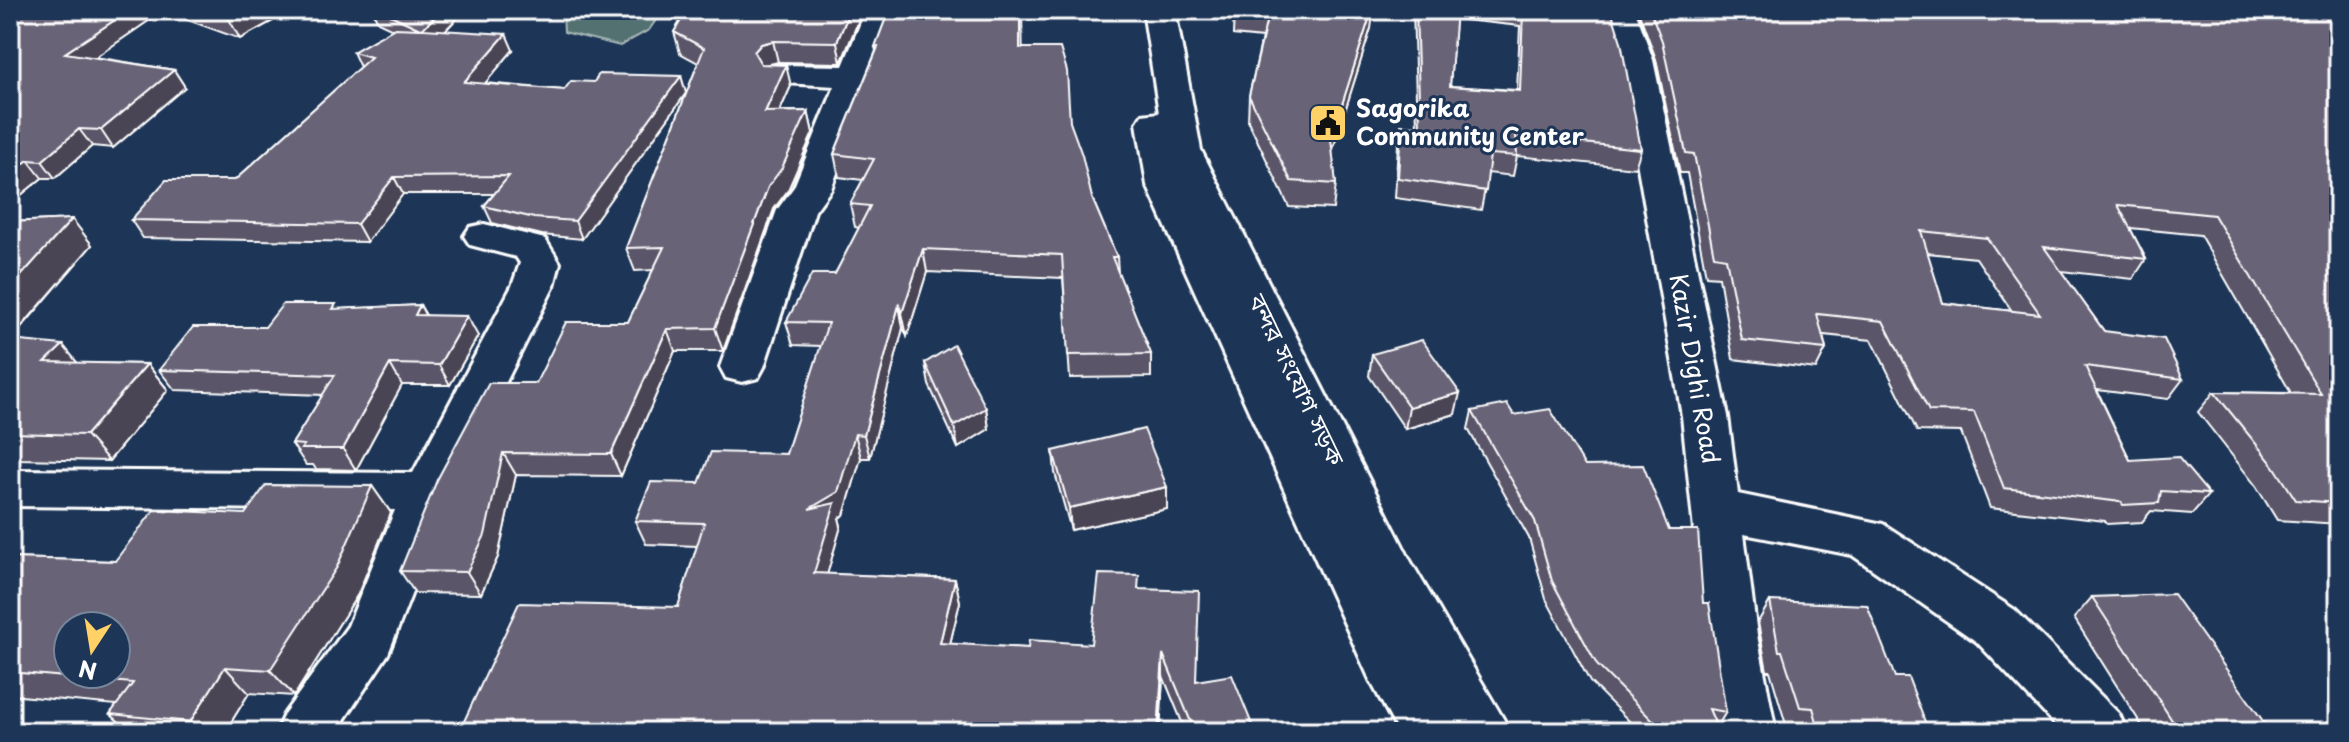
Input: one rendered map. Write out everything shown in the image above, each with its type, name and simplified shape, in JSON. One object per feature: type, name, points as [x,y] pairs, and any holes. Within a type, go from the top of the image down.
[{"type":"main road","points":[[742,367],[796,210],[812,189],[882,10]]},
{"type":"main road","name":"বন্দর সংযোগ সড়ক","points":[[1135,10],[1166,185],[1389,663],[1428,732]]},
{"type":"main road","name":"বন্দর সংযোগ সড়ক","points":[[1159,10],[1183,150],[1393,577],[1483,732]]},
{"type":"main road","name":"Kazir Dighi Road","points":[[1619,10],[1639,76],[1705,416],[1731,635],[1748,732]]},
{"type":"main road","points":[[779,75],[858,76]]},
{"type":"main road","points":[[304,732],[369,638],[427,492],[533,286],[540,263],[531,248],[484,236]]},
{"type":"main road","points":[[10,488],[427,492]]},
{"type":"main road","points":[[1716,509],[1865,538],[1996,626],[2099,732]]},
{"type":"green space","points":[[563,10],[663,10],[649,30],[620,46],[564,32]]},
{"type":"building","points":[[10,10],[130,10],[65,53],[174,70],[101,130],[79,129],[42,161],[28,160],[10,174]]},
{"type":"building","points":[[202,10],[246,10],[229,19]]},
{"type":"building","points":[[380,10],[442,10],[422,29],[506,34],[464,82],[564,90],[571,81],[594,82],[599,74],[681,76],[575,221],[534,218],[484,206],[509,176],[394,177],[357,224],[131,220],[166,180],[235,180],[371,57],[353,52],[395,28],[420,29]]},
{"type":"building","points":[[687,10],[850,10],[837,42],[773,41],[761,44],[754,52],[761,64],[786,65],[765,112],[808,111],[782,168],[768,187],[715,328],[667,329],[611,454],[503,453],[485,535],[467,572],[400,571],[437,480],[489,383],[536,383],[566,322],[628,322],[664,247],[626,248],[704,48],[674,32]]},
{"type":"building","points":[[889,10],[1020,10],[1020,48],[1060,48],[1067,71],[1070,122],[1092,198],[1117,257],[1112,257],[1151,354],[1068,355],[1062,255],[923,249],[902,313],[899,305],[864,435],[855,434],[838,492],[809,509],[835,503],[814,573],[955,579],[940,643],[1028,648],[1029,640],[1091,644],[1099,574],[1139,575],[1138,589],[1199,591],[1196,681],[1232,675],[1255,732],[1195,732],[1163,654],[1158,732],[459,732],[519,603],[678,607],[704,523],[635,521],[651,482],[699,483],[711,452],[786,454],[828,323],[786,322],[812,274],[835,274],[870,206],[850,204],[874,159],[834,154],[878,47],[875,47]]},
{"type":"building","points":[[1234,10],[1372,10],[1331,139],[1336,184],[1291,181],[1249,96],[1268,14]]},
{"type":"building","points":[[1416,10],[1456,10],[1450,86],[1520,91],[1523,10],[1611,10],[1621,42],[1641,149],[1516,136],[1517,156],[1490,154],[1486,191],[1398,178],[1401,125],[1420,127]]},
{"type":"building","points":[[1650,10],[2339,10],[2339,503],[2296,500],[2274,466],[2214,392],[2321,394],[2214,215],[2118,205],[2146,259],[2044,247],[2104,331],[2164,339],[2183,379],[2085,366],[2130,460],[2178,457],[2209,494],[2161,491],[2159,503],[2123,505],[2121,502],[2004,488],[1974,412],[1929,411],[1883,321],[1817,314],[1826,349],[1742,340],[1726,258],[1714,256],[1694,154],[1686,153],[1662,41]],"holes":[[[1921,231],[1987,238],[2040,314],[1943,303]]]},
{"type":"building","points":[[72,219],[10,288],[10,222]]},
{"type":"building","points":[[283,304],[336,304],[333,309],[420,305],[415,315],[467,316],[439,365],[390,364],[343,449],[301,449],[304,445],[292,444],[335,375],[159,370],[193,327],[265,327]]},
{"type":"building","points":[[10,340],[63,345],[45,362],[147,364],[86,435],[10,433]]},
{"type":"building","points":[[1422,340],[1460,393],[1409,407],[1372,354]]},
{"type":"building","points":[[954,345],[986,408],[954,426],[925,363]]},
{"type":"building","points":[[1507,404],[1514,415],[1550,409],[1585,466],[1643,465],[1669,530],[1698,530],[1703,603],[1709,603],[1726,712],[1709,709],[1719,732],[1664,732],[1597,665],[1552,581],[1535,521],[1472,411]]},
{"type":"building","points":[[1144,429],[1167,487],[1069,508],[1053,451]]},
{"type":"building","points":[[266,485],[372,486],[337,567],[270,670],[225,667],[190,722],[110,714],[128,690],[132,690],[132,610],[52,610],[52,676],[10,672],[10,558],[115,561],[154,510],[245,514]]},
{"type":"building","points":[[2173,594],[2268,728],[2327,728],[2330,732],[2168,732],[2166,728],[2177,728],[2092,597]]},
{"type":"building","points":[[1770,601],[1867,605],[1895,677],[1908,677],[1927,727],[1941,728],[1943,732],[1820,732],[1813,708],[1800,707],[1782,651],[1779,651]]},
{"type":"place","name":"Sagorika Community Center","points":[[1328,123]]}]
